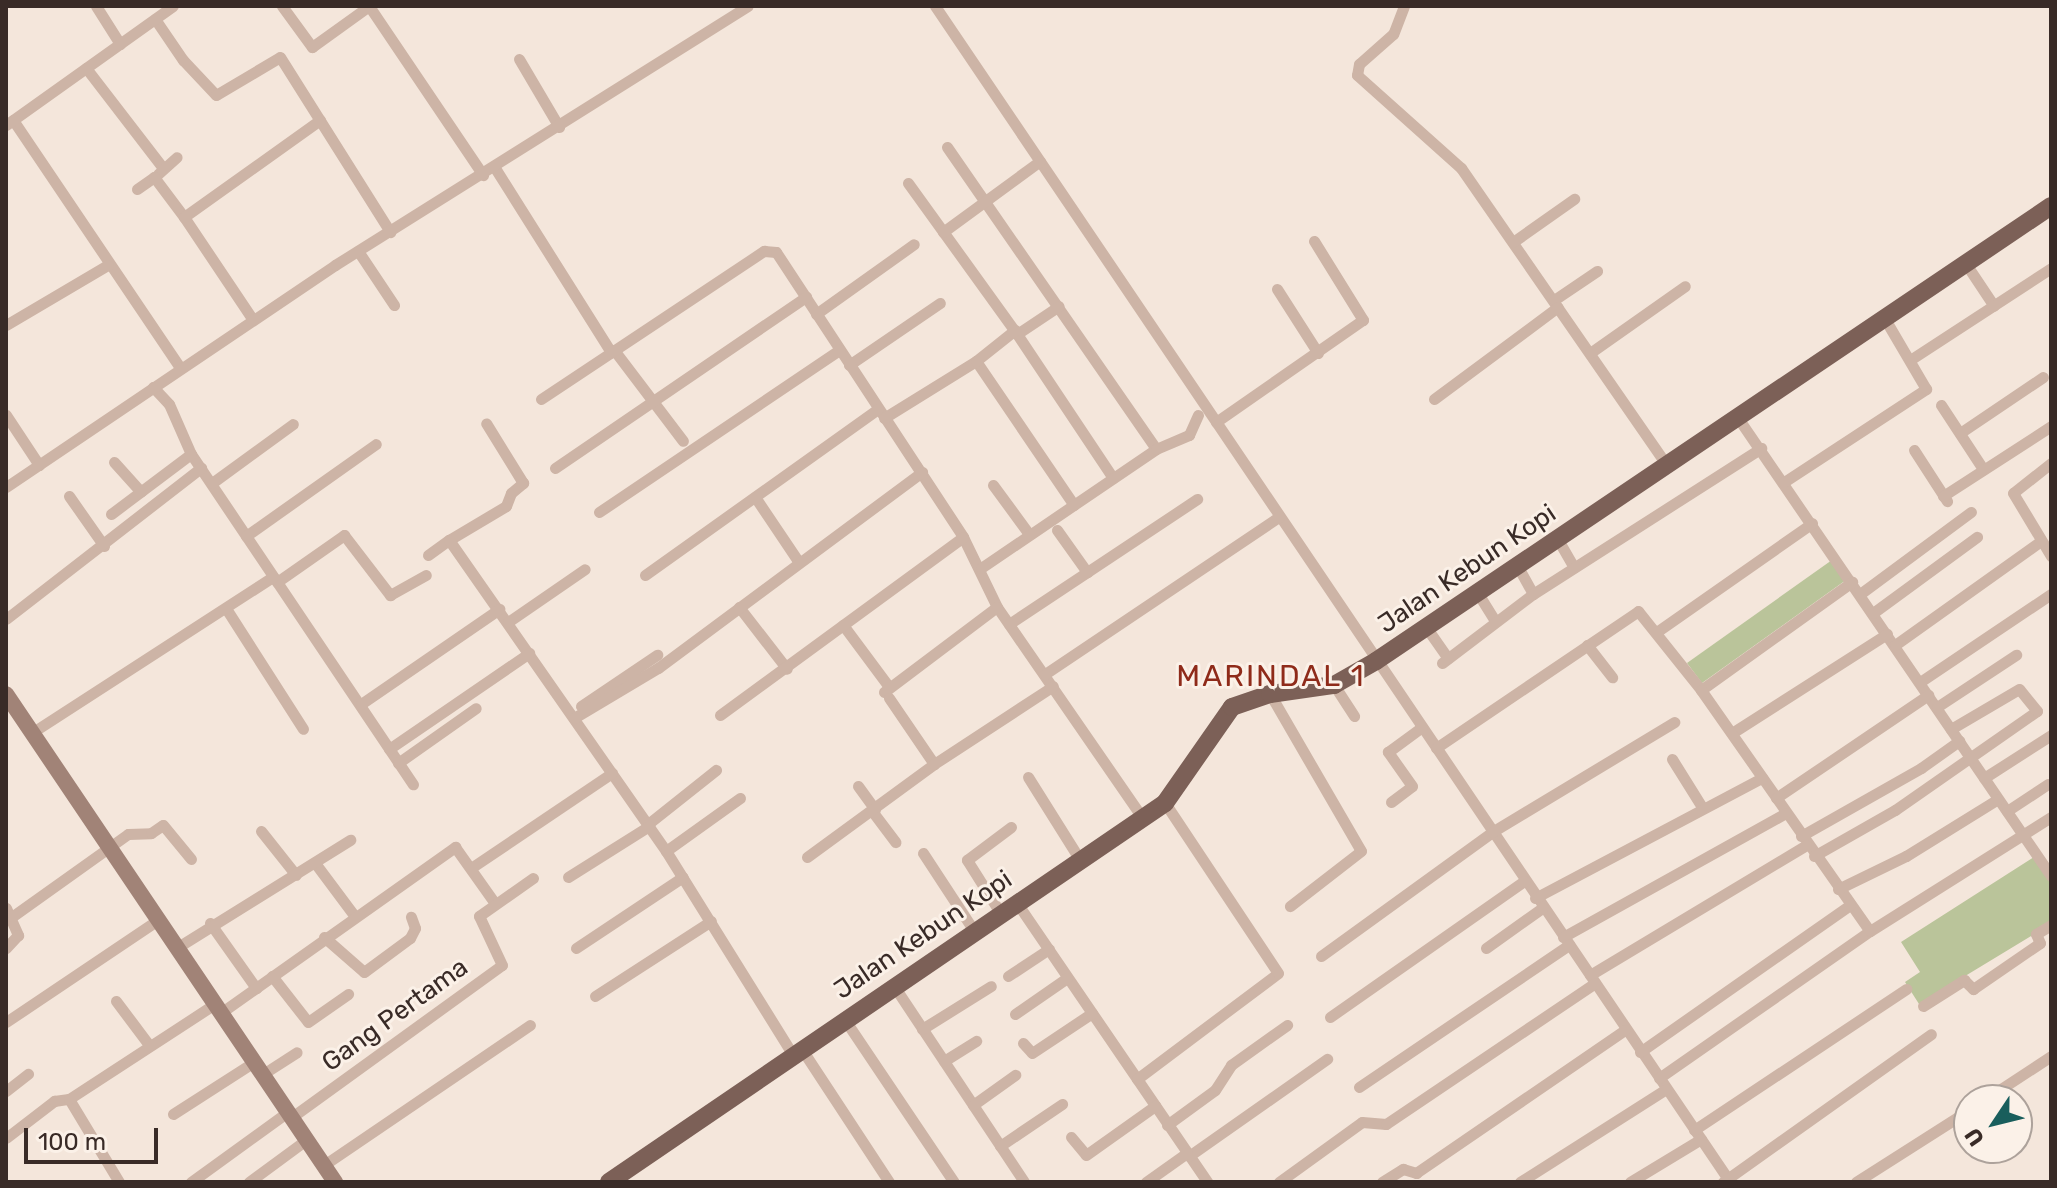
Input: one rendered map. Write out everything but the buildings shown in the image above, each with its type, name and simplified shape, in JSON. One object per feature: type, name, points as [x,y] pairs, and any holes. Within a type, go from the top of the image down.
[{"type":"main road","name":"Jalan Kebun Kopi","points":[[609,1182],[1165,803],[1218,721],[1232,707],[1270,694],[1334,685],[1376,661],[2050,210]]},
{"type":"street","points":[[96,6],[120,44]]},
{"type":"street","points":[[173,6],[10,123],[180,368]]},
{"type":"street","points":[[282,6],[312,47],[369,6],[483,175]]},
{"type":"street","points":[[6,487],[358,251],[495,168],[748,6]]},
{"type":"street","points":[[935,6],[1727,1181],[1931,1034]]},
{"type":"street","points":[[1404,6],[1393,34],[1359,64],[1357,75],[1461,168],[1667,466]]},
{"type":"street","points":[[155,19],[213,94],[280,57],[390,232]]},
{"type":"street","points":[[519,59],[559,127]]},
{"type":"street","points":[[86,68],[159,172],[184,217],[253,320]]},
{"type":"street","points":[[184,217],[320,120]]},
{"type":"street","points":[[947,147],[1156,449]]},
{"type":"street","points":[[137,189],[177,157]]},
{"type":"street","points":[[943,232],[1040,161]]},
{"type":"street","points":[[495,168],[612,351],[683,441]]},
{"type":"street","points":[[908,183],[1016,332],[1113,478]]},
{"type":"street","points":[[1513,242],[1574,199]]},
{"type":"street","points":[[1216,422],[1364,318],[1314,241]]},
{"type":"street","points":[[816,314],[914,244]]},
{"type":"street","points":[[358,251],[394,305]]},
{"type":"street","points":[[541,399],[764,251],[782,258],[963,537],[981,568],[997,607],[1142,817]]},
{"type":"street","points":[[1966,264],[1994,306]]},
{"type":"street","points":[[6,325],[108,265]]},
{"type":"street","points":[[1910,360],[2051,268]]},
{"type":"street","points":[[1434,399],[1597,271]]},
{"type":"street","points":[[1590,353],[1685,286]]},
{"type":"street","points":[[1277,289],[1318,353]]},
{"type":"street","points":[[555,468],[654,404],[806,297]]},
{"type":"street","points":[[849,365],[940,303]]},
{"type":"street","points":[[645,575],[881,413],[976,361],[1059,306]]},
{"type":"street","points":[[1784,482],[1926,390],[1885,319]]},
{"type":"street","points":[[599,512],[839,350]]},
{"type":"street","points":[[976,361],[1074,505]]},
{"type":"street","points":[[1960,433],[2043,377]]},
{"type":"street","points":[[153,387],[169,404],[191,454],[413,784]]},
{"type":"street","points":[[1941,405],[1983,469]]},
{"type":"street","points":[[6,415],[39,465]]},
{"type":"street","points":[[981,568],[1156,449],[1189,435],[1198,415]]},
{"type":"street","points":[[1738,418],[2051,876]]},
{"type":"street","points":[[428,555],[506,506],[511,493],[523,483],[486,423]]},
{"type":"street","points":[[212,483],[293,424]]},
{"type":"street","points":[[1914,450],[1945,498],[1983,469],[2051,426]]},
{"type":"street","points":[[246,536],[376,444]]},
{"type":"street","points":[[1426,627],[1445,660],[1533,594],[1761,448]]},
{"type":"street","points":[[111,514],[191,454]]},
{"type":"street","points":[[114,462],[141,492]]},
{"type":"street","points":[[1895,645],[2047,547],[2013,493],[2051,463]]},
{"type":"street","points":[[6,619],[201,468]]},
{"type":"street","points":[[572,715],[658,668],[798,561],[922,472]]},
{"type":"street","points":[[993,485],[1029,534]]},
{"type":"street","points":[[69,496],[104,546]]},
{"type":"street","points":[[755,497],[798,561]]},
{"type":"street","points":[[1009,624],[1197,499]]},
{"type":"street","points":[[1860,594],[1971,512]]},
{"type":"street","points":[[1045,674],[1279,517]]},
{"type":"street","points":[[1658,631],[1812,523]]},
{"type":"street","points":[[1057,530],[1087,572]]},
{"type":"street","points":[[33,732],[344,535],[390,595],[426,575]]},
{"type":"street","points":[[720,715],[787,669],[963,537]]},
{"type":"street","points":[[1873,613],[1977,537]]},
{"type":"street","points":[[1557,538],[1574,568]]},
{"type":"street","points":[[449,540],[666,851],[798,1054],[889,1182]]},
{"type":"street","points":[[1517,565],[1533,594]]},
{"type":"street","points":[[508,622],[585,569]]},
{"type":"street","points":[[1701,690],[1852,582]]},
{"type":"street","points":[[1477,592],[1495,621]]},
{"type":"street","points":[[1920,682],[2051,594]]},
{"type":"street","points":[[739,607],[787,669]]},
{"type":"street","points":[[888,693],[997,607]]},
{"type":"street","points":[[361,704],[499,609]]},
{"type":"street","points":[[227,610],[303,729]]},
{"type":"street","points":[[1436,748],[1635,611],[1658,631],[1732,733],[1814,856],[1870,931]]},
{"type":"street","points":[[843,625],[934,764]]},
{"type":"street","points":[[1732,733],[1887,634]]},
{"type":"street","points":[[1587,645],[1612,677]]},
{"type":"street","points":[[389,749],[529,653]]},
{"type":"street","points":[[572,715],[657,655]]},
{"type":"street","points":[[1937,707],[2016,655]]},
{"type":"street","points":[[1334,685],[1354,716]]},
{"type":"street","points":[[807,857],[934,764],[1053,686]]},
{"type":"street","points":[[1814,856],[1895,810],[1969,755],[2035,714],[2026,694],[2016,689],[1951,729]]},
{"type":"street","points":[[6,694],[335,1182]]},
{"type":"street","points":[[1270,694],[1361,851],[1290,906]]},
{"type":"street","points":[[1776,798],[1928,695]]},
{"type":"street","points":[[398,763],[476,708]]},
{"type":"street","points":[[1321,956],[1492,832],[1674,722]]},
{"type":"street","points":[[1391,802],[1412,786],[1388,752],[1422,727]]},
{"type":"street","points":[[1984,778],[2051,735]]},
{"type":"street","points":[[1279,1182],[1362,1122],[1386,1124],[1592,979],[1959,741]]},
{"type":"street","points":[[1672,759],[1702,807]]},
{"type":"street","points":[[568,877],[648,825],[716,770]]},
{"type":"street","points":[[471,868],[612,773]]},
{"type":"street","points":[[1028,777],[1080,860]]},
{"type":"street","points":[[1486,948],[1538,903],[1702,807],[1762,778]]},
{"type":"street","points":[[2007,811],[2048,784]]},
{"type":"street","points":[[858,786],[895,842]]},
{"type":"street","points":[[666,851],[740,798]]},
{"type":"street","points":[[1838,889],[1906,856],[1998,799]]},
{"type":"street","points":[[1137,1079],[1278,973],[1165,803]]},
{"type":"street","points":[[1359,1087],[1566,941],[1786,813]]},
{"type":"street","points":[[1520,1182],[1870,931],[2051,817]]},
{"type":"street","points":[[6,948],[18,935],[9,917],[128,834],[151,833],[163,825],[191,859]]},
{"type":"street","points":[[1001,914],[967,860],[1011,827]]},
{"type":"street","points":[[261,831],[296,875]]},
{"type":"street","points":[[178,947],[210,923],[296,875],[350,840]]},
{"type":"street","points":[[6,1138],[54,1101],[69,1099],[149,1045],[256,988],[353,914],[455,847],[494,902],[533,878]]},
{"type":"street","points":[[923,853],[974,931]]},
{"type":"street","points":[[315,863],[353,914]]},
{"type":"street","points":[[576,948],[683,877]]},
{"type":"street","points":[[1330,1017],[1524,881]]},
{"type":"street","name":"Gang Pertama","points":[[290,1114],[502,965],[479,916],[494,902]]},
{"type":"street","points":[[1017,903],[1207,1182]]},
{"type":"street","points":[[1640,1052],[1850,905]]},
{"type":"street","points":[[324,937],[364,972],[410,938],[415,928],[411,917]]},
{"type":"street","points":[[6,1022],[159,919]]},
{"type":"street","points":[[595,996],[711,921]]},
{"type":"street","points":[[210,923],[256,988]]},
{"type":"street","points":[[1923,1006],[1964,980],[1973,989],[2040,943],[2036,935],[2051,925]]},
{"type":"street","points":[[1008,976],[1049,949]]},
{"type":"street","points":[[272,976],[308,1022],[348,994]]},
{"type":"street","points":[[1015,1014],[1067,978]]},
{"type":"street","points":[[894,986],[1024,1182]]},
{"type":"street","points":[[922,1029],[991,986]]},
{"type":"street","points":[[1630,1182],[1906,989]]},
{"type":"street","points":[[116,1001],[149,1045]]},
{"type":"street","points":[[1023,1043],[1032,1053],[1092,1013]]},
{"type":"street","points":[[845,1020],[954,1182]]},
{"type":"street","points":[[324,1165],[530,1025]]},
{"type":"street","points":[[1167,1125],[1215,1090],[1231,1065],[1287,1025]]},
{"type":"street","points":[[1382,1182],[1404,1169],[1416,1173],[1625,1030]]},
{"type":"street","points":[[944,1061],[976,1041]]},
{"type":"street","points":[[173,1114],[258,1068],[297,1052]]},
{"type":"street","points":[[2008,1084],[2051,1056]]},
{"type":"street","points":[[1146,1182],[1327,1059]]},
{"type":"street","points":[[6,1091],[28,1074]]},
{"type":"street","points":[[973,1105],[1015,1075]]},
{"type":"street","points":[[69,1099],[119,1182]]},
{"type":"street","points":[[1000,1146],[1062,1104]]},
{"type":"street","points":[[1071,1137],[1086,1155],[1155,1106]]},
{"type":"street","points":[[191,1182],[290,1114]]},
{"type":"street","points":[[1856,1182],[1953,1120]]},
{"type":"street","points":[[249,1182],[306,1140]]},
{"type":"green space","points":[[1832,560],[1846,580],[1702,683],[1687,663]]},
{"type":"green space","points":[[2034,857],[2051,884],[2051,924],[1919,1004],[1905,982],[1920,972],[1901,942]]},
{"type":"district","name":"MARINDAL 1","points":[[1271,676]]}]
